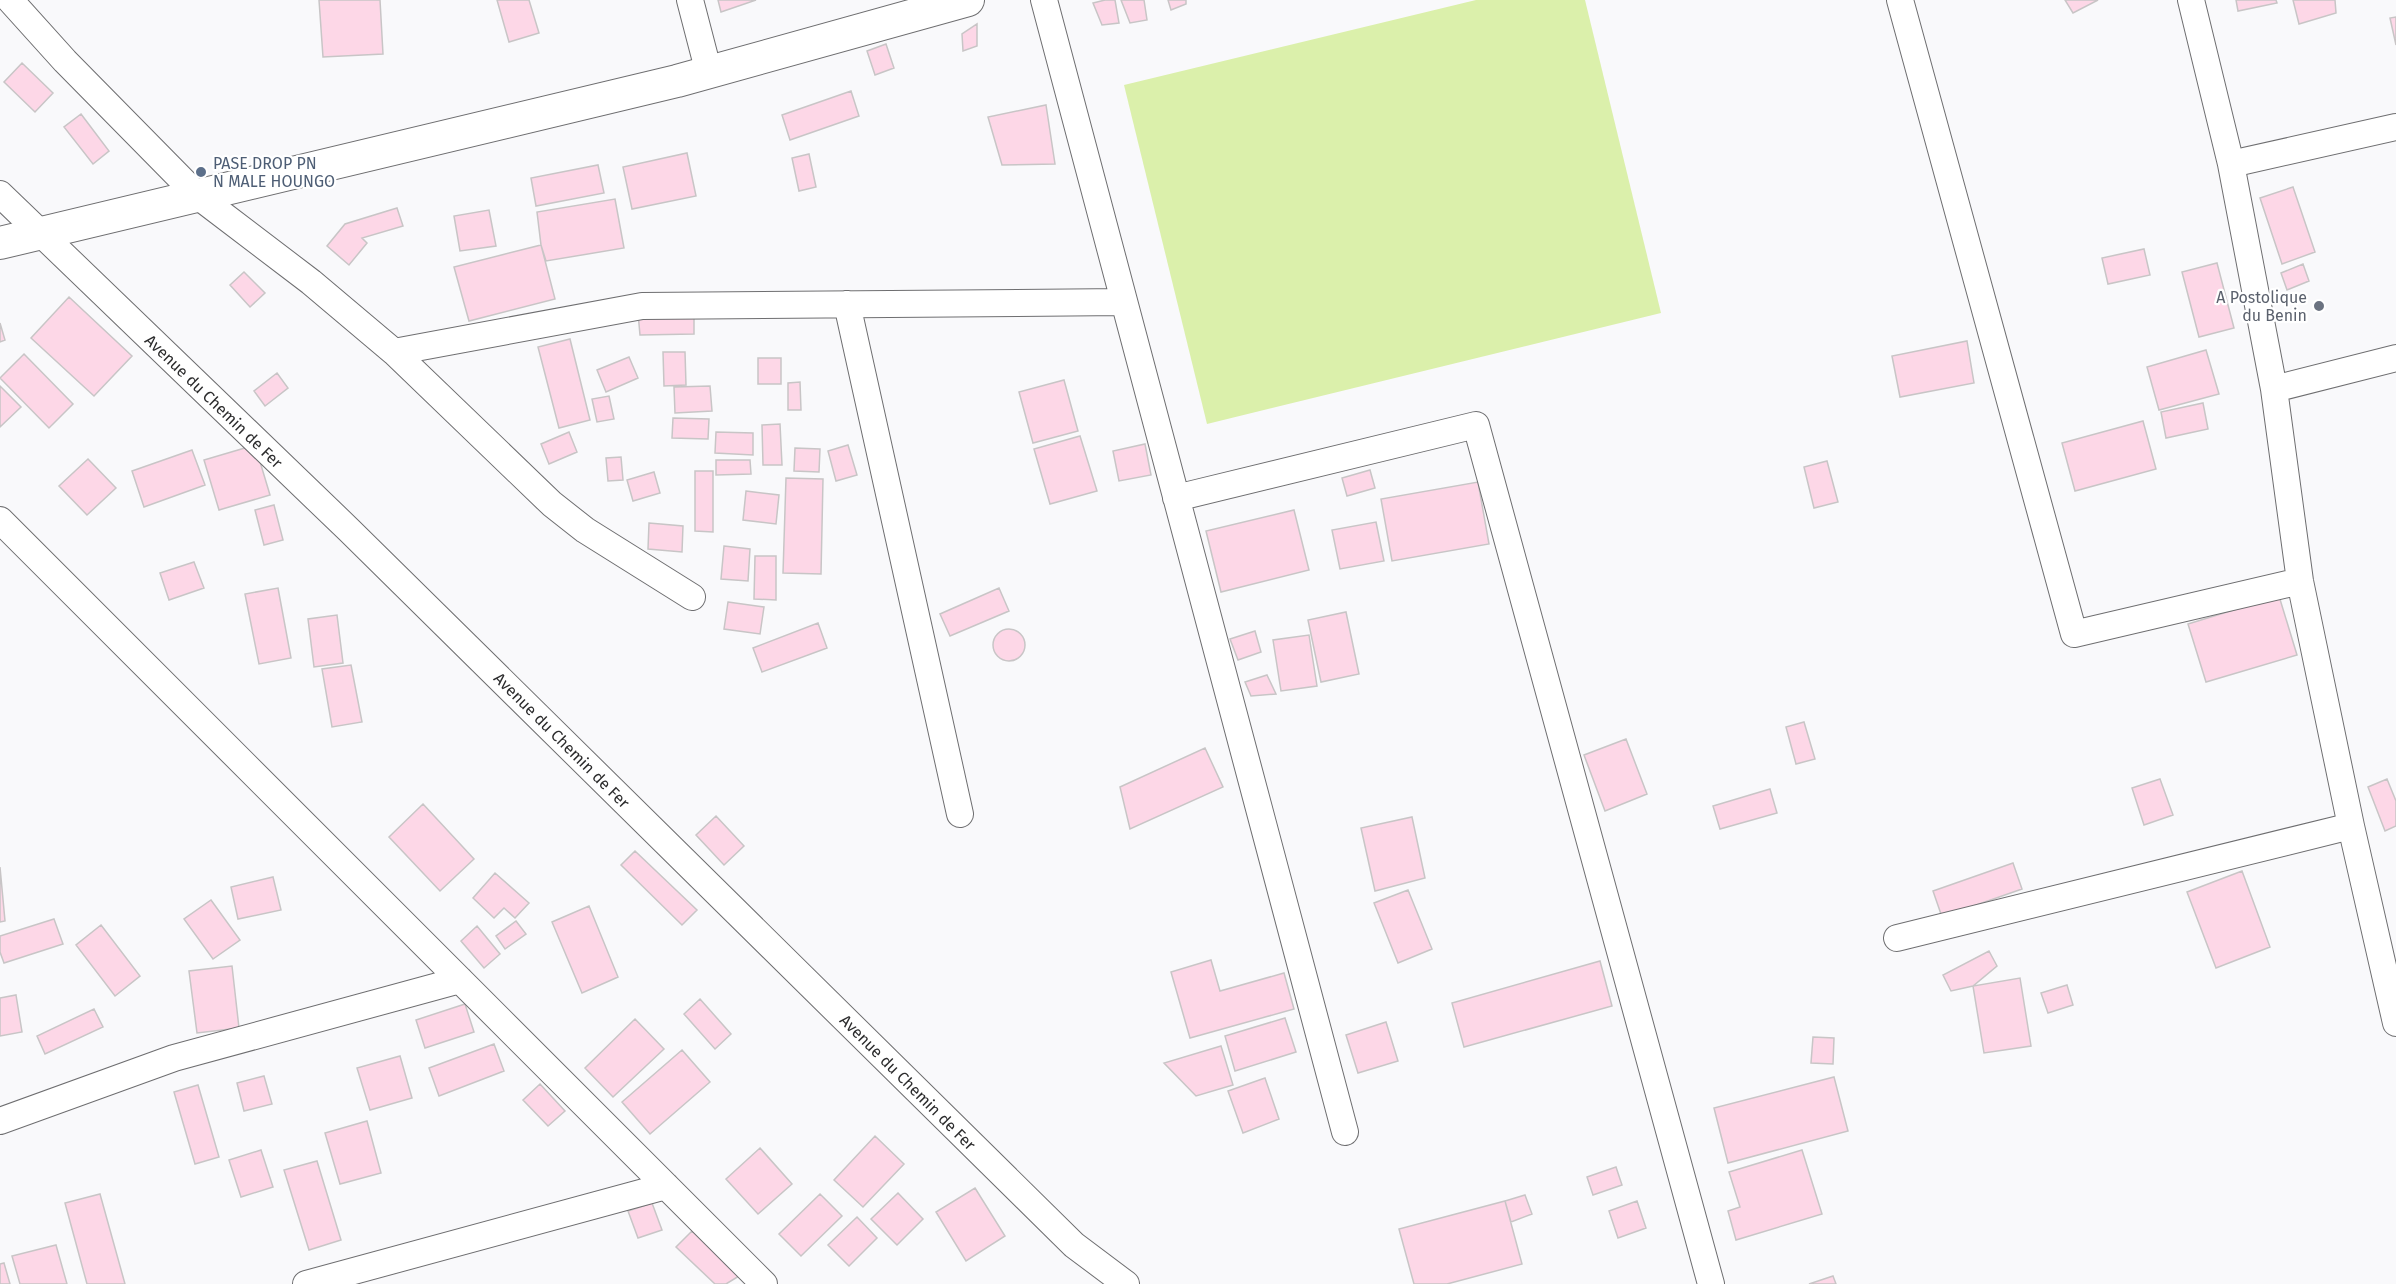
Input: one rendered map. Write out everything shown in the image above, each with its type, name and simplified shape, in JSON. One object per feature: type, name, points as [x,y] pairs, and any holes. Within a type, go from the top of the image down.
[{"type":"street","points":[[10,0],[65,61],[198,196],[311,282],[394,352],[552,504],[585,530],[692,597]]},
{"type":"street","points":[[690,0],[708,73]]},
{"type":"street","points":[[0,243],[708,73],[968,0]]},
{"type":"street","points":[[1044,0],[1345,1132]]},
{"type":"street","points":[[1900,0],[2074,634],[2300,581]]},
{"type":"street","points":[[2191,0],[2231,164],[2274,389],[2300,581],[2351,826],[2396,1023]]},
{"type":"street","points":[[2231,164],[2396,127]]},
{"type":"street","name":"Avenue du Chemin de Fer","points":[[0,194],[349,530],[1074,1245],[1116,1281]]},
{"type":"street","points":[[394,352],[642,306],[1124,302]]},
{"type":"street","points":[[847,304],[960,814]]},
{"type":"street","points":[[2274,389],[2396,358]]},
{"type":"street","points":[[1176,498],[1476,425],[1711,1284]]},
{"type":"street","points":[[0,520],[764,1284]]},
{"type":"street","points":[[1897,938],[2351,826]]},
{"type":"street","points":[[0,1121],[174,1058],[460,980]]},
{"type":"street","points":[[306,1284],[666,1186]]},
{"type":"green space","points":[[1476,0],[1585,0],[1661,313],[1207,424],[1124,85]]},
{"type":"building","points":[[319,0],[380,0],[383,54],[323,57]]},
{"type":"building","points":[[497,0],[529,0],[539,33],[509,42]]},
{"type":"building","points":[[718,0],[756,0],[721,12]]},
{"type":"building","points":[[1115,0],[1119,23],[1102,25],[1093,3]]},
{"type":"building","points":[[1121,0],[1144,0],[1147,20],[1130,23]]},
{"type":"building","points":[[1168,0],[1186,0],[1186,4],[1171,10]]},
{"type":"building","points":[[2065,0],[2098,0],[2073,13]]},
{"type":"building","points":[[2236,0],[2276,0],[2277,3],[2238,11]]},
{"type":"building","points":[[2293,0],[2335,0],[2336,13],[2299,24]]},
{"type":"building","points":[[2396,17],[2396,45],[2390,18]]},
{"type":"building","points":[[977,24],[977,46],[963,51],[962,34]]},
{"type":"building","points":[[886,44],[894,68],[875,75],[867,51]]},
{"type":"building","points":[[22,63],[53,93],[35,112],[4,82]]},
{"type":"building","points":[[851,91],[859,116],[790,140],[782,115]]},
{"type":"building","points":[[1046,105],[1055,164],[1002,165],[988,117]]},
{"type":"building","points":[[81,114],[109,151],[93,164],[64,127]]},
{"type":"building","points":[[687,153],[696,196],[632,209],[623,167]]},
{"type":"building","points":[[809,154],[816,187],[799,191],[792,158]]},
{"type":"building","points":[[598,165],[604,193],[536,206],[531,178]]},
{"type":"building","points":[[2293,187],[2315,252],[2282,264],[2260,198]]},
{"type":"building","points":[[615,199],[624,248],[546,261],[541,245],[537,212]]},
{"type":"building","points":[[397,208],[403,226],[362,238],[367,243],[349,265],[327,246],[345,224]]},
{"type":"building","points":[[489,210],[496,246],[460,251],[454,216]]},
{"type":"building","points":[[541,245],[555,299],[469,321],[454,267]]},
{"type":"building","points":[[2144,249],[2150,275],[2108,284],[2102,258]]},
{"type":"building","points":[[2217,263],[2234,328],[2199,337],[2182,272]]},
{"type":"building","points":[[2303,264],[2309,281],[2287,290],[2281,273]]},
{"type":"building","points":[[244,272],[265,293],[250,307],[230,285]]},
{"type":"building","points":[[69,297],[132,356],[94,396],[31,338]]},
{"type":"building","points":[[694,311],[694,334],[640,335],[638,313]]},
{"type":"building","points":[[0,323],[5,340],[0,342]]},
{"type":"building","points":[[570,339],[590,420],[559,428],[538,347]]},
{"type":"building","points":[[1967,341],[1974,383],[1900,397],[1892,356]]},
{"type":"building","points":[[2206,350],[2219,394],[2159,410],[2147,367]]},
{"type":"building","points":[[663,352],[685,352],[686,385],[664,386]]},
{"type":"building","points":[[24,354],[73,404],[49,428],[0,378]]},
{"type":"building","points":[[629,357],[638,378],[606,392],[597,370]]},
{"type":"building","points":[[758,358],[781,358],[781,384],[758,384]]},
{"type":"building","points":[[277,373],[288,388],[265,406],[254,391]]},
{"type":"building","points":[[1064,380],[1078,431],[1033,443],[1019,392]]},
{"type":"building","points":[[800,382],[801,410],[788,410],[788,383]]},
{"type":"building","points":[[0,386],[21,407],[0,427]]},
{"type":"building","points":[[710,386],[712,411],[675,413],[674,387]]},
{"type":"building","points":[[609,396],[614,419],[597,422],[592,399]]},
{"type":"building","points":[[2203,403],[2208,429],[2166,438],[2161,412]]},
{"type":"building","points":[[673,418],[709,419],[708,439],[672,438]]},
{"type":"building","points":[[2143,421],[2156,469],[2075,491],[2062,443]]},
{"type":"building","points":[[780,424],[782,465],[763,465],[762,425]]},
{"type":"building","points":[[569,432],[577,452],[549,464],[541,444]]},
{"type":"building","points":[[716,432],[753,433],[753,455],[715,453]]},
{"type":"building","points":[[1080,436],[1097,491],[1050,504],[1034,449]]},
{"type":"building","points":[[1145,444],[1151,475],[1119,481],[1113,451]]},
{"type":"building","points":[[255,445],[270,495],[219,510],[204,460]]},
{"type":"building","points":[[848,445],[857,475],[836,481],[828,451]]},
{"type":"building","points":[[795,448],[820,449],[819,472],[794,471]]},
{"type":"building","points":[[192,450],[205,485],[144,507],[132,471]]},
{"type":"building","points":[[621,457],[623,480],[608,481],[606,458]]},
{"type":"building","points":[[88,459],[116,488],[87,515],[59,486]]},
{"type":"building","points":[[716,460],[750,460],[751,474],[716,475]]},
{"type":"building","points":[[1827,461],[1838,502],[1814,508],[1804,467]]},
{"type":"building","points":[[1370,470],[1375,488],[1347,496],[1342,478]]},
{"type":"building","points":[[695,471],[713,471],[713,532],[695,531]]},
{"type":"building","points":[[654,472],[660,493],[633,501],[627,480]]},
{"type":"building","points":[[786,478],[823,479],[821,574],[783,573]]},
{"type":"building","points":[[1478,482],[1489,544],[1392,561],[1381,499]]},
{"type":"building","points":[[746,491],[779,495],[776,524],[743,520]]},
{"type":"building","points":[[274,505],[283,540],[264,545],[255,510]]},
{"type":"building","points":[[1294,510],[1309,570],[1221,592],[1206,531]]},
{"type":"building","points":[[1376,522],[1384,561],[1340,569],[1332,530]]},
{"type":"building","points":[[649,523],[683,526],[682,552],[648,549]]},
{"type":"building","points":[[724,546],[750,549],[748,581],[721,579]]},
{"type":"building","points":[[755,556],[776,556],[776,600],[754,599]]},
{"type":"building","points":[[194,562],[204,588],[169,600],[160,573]]},
{"type":"building","points":[[278,588],[291,658],[259,664],[245,594]]},
{"type":"building","points":[[999,588],[1009,611],[950,636],[940,614]]},
{"type":"building","points":[[2279,596],[2297,655],[2206,682],[2188,624]]},
{"type":"building","points":[[728,602],[764,607],[760,634],[724,629]]},
{"type":"building","points":[[1346,612],[1359,674],[1321,682],[1308,620]]},
{"type":"building","points":[[337,615],[343,663],[314,667],[308,619]]},
{"type":"building","points":[[818,623],[827,648],[762,672],[753,648]]},
{"type":"building","points":[[1009,629],[1021,633],[1025,645],[1021,657],[1009,661],[997,657],[993,645],[997,633]]},
{"type":"building","points":[[1255,631],[1261,652],[1238,660],[1230,639]]},
{"type":"building","points":[[1309,635],[1317,686],[1281,691],[1273,640]]},
{"type":"building","points":[[351,665],[362,722],[332,727],[322,669]]},
{"type":"building","points":[[1267,675],[1276,694],[1251,696],[1245,682]]},
{"type":"building","points":[[1804,722],[1815,759],[1796,764],[1786,727]]},
{"type":"building","points":[[1626,739],[1647,794],[1605,811],[1584,755]]},
{"type":"building","points":[[1205,748],[1223,787],[1130,829],[1120,787]]},
{"type":"building","points":[[2160,779],[2173,815],[2144,825],[2132,788]]},
{"type":"building","points":[[2387,779],[2396,801],[2396,826],[2385,831],[2368,787]]},
{"type":"building","points":[[1770,789],[1777,813],[1720,829],[1713,806]]},
{"type":"building","points":[[423,804],[474,859],[440,891],[389,837]]},
{"type":"building","points":[[716,816],[744,846],[724,865],[696,835]]},
{"type":"building","points":[[1412,817],[1425,878],[1375,891],[1361,828]]},
{"type":"building","points":[[635,851],[697,910],[682,925],[621,865]]},
{"type":"building","points":[[2013,863],[2022,889],[1942,917],[1933,891]]},
{"type":"building","points":[[0,867],[5,921],[0,922]]},
{"type":"building","points":[[2242,871],[2270,947],[2216,968],[2187,892]]},
{"type":"building","points":[[495,873],[529,903],[515,918],[504,908],[494,918],[473,898]]},
{"type":"building","points":[[273,877],[281,910],[238,919],[231,887]]},
{"type":"building","points":[[1408,890],[1432,949],[1398,963],[1374,903]]},
{"type":"building","points":[[211,900],[240,940],[213,959],[184,919]]},
{"type":"building","points":[[589,906],[618,977],[582,993],[552,922]]},
{"type":"building","points":[[54,919],[63,944],[4,963],[0,952],[0,936]]},
{"type":"building","points":[[516,921],[526,934],[505,949],[496,936]]},
{"type":"building","points":[[101,925],[140,976],[115,996],[76,945]]},
{"type":"building","points":[[477,926],[500,954],[484,968],[461,941]]},
{"type":"building","points":[[1989,951],[1997,966],[1973,986],[1951,991],[1943,975]]},
{"type":"building","points":[[1211,960],[1220,991],[1284,973],[1294,1009],[1190,1038],[1171,972]]},
{"type":"building","points":[[1600,961],[1612,1006],[1464,1047],[1452,1003]]},
{"type":"building","points":[[232,966],[239,1028],[197,1033],[189,971]]},
{"type":"building","points":[[2020,978],[2031,1046],[1984,1053],[1973,986]]},
{"type":"building","points":[[2067,985],[2073,1005],[2048,1013],[2041,993]]},
{"type":"building","points":[[16,995],[22,1032],[0,1036],[0,998]]},
{"type":"building","points":[[700,999],[731,1034],[715,1049],[684,1014]]},
{"type":"building","points":[[465,1004],[474,1032],[425,1048],[416,1020]]},
{"type":"building","points":[[94,1009],[103,1027],[45,1054],[37,1036]]},
{"type":"building","points":[[1285,1018],[1296,1052],[1235,1071],[1225,1036]]},
{"type":"building","points":[[635,1019],[664,1049],[613,1097],[585,1068]]},
{"type":"building","points":[[1386,1022],[1398,1061],[1358,1073],[1346,1035]]},
{"type":"building","points":[[1813,1037],[1834,1038],[1833,1064],[1811,1063]]},
{"type":"building","points":[[494,1044],[504,1071],[439,1096],[429,1068]]},
{"type":"building","points":[[1221,1046],[1233,1085],[1196,1096],[1164,1063]]},
{"type":"building","points":[[682,1050],[710,1082],[650,1134],[622,1102]]},
{"type":"building","points":[[400,1056],[412,1098],[370,1110],[357,1068]]},
{"type":"building","points":[[264,1076],[272,1104],[244,1111],[237,1083]]},
{"type":"building","points":[[1834,1077],[1848,1131],[1728,1163],[1714,1108]]},
{"type":"building","points":[[1265,1078],[1279,1119],[1243,1133],[1228,1091]]},
{"type":"building","points":[[540,1084],[565,1111],[548,1126],[523,1100]]},
{"type":"building","points":[[198,1085],[219,1157],[195,1164],[174,1092]]},
{"type":"building","points":[[367,1121],[381,1173],[340,1184],[325,1133]]},
{"type":"building","points":[[875,1136],[904,1164],[863,1207],[834,1180]]},
{"type":"building","points":[[760,1148],[792,1184],[758,1214],[726,1179]]},
{"type":"building","points":[[261,1150],[273,1187],[241,1197],[229,1160]]},
{"type":"building","points":[[1802,1150],[1822,1214],[1736,1240],[1728,1211],[1740,1207],[1729,1172]]},
{"type":"building","points":[[317,1161],[341,1240],[309,1250],[284,1170]]},
{"type":"building","points":[[1616,1167],[1622,1185],[1593,1195],[1587,1177]]},
{"type":"building","points":[[975,1188],[1005,1236],[966,1261],[936,1212]]},
{"type":"building","points":[[898,1193],[923,1219],[897,1245],[871,1219]]},
{"type":"building","points":[[100,1194],[125,1284],[87,1284],[65,1203]]},
{"type":"building","points":[[820,1194],[842,1216],[801,1256],[779,1234]]},
{"type":"building","points":[[1525,1195],[1532,1214],[1511,1222],[1505,1201]]},
{"type":"building","points":[[1505,1201],[1522,1264],[1447,1284],[1414,1284],[1399,1229]]},
{"type":"building","points":[[1637,1201],[1646,1228],[1618,1238],[1609,1211]]},
{"type":"building","points":[[652,1203],[662,1230],[638,1238],[628,1211]]},
{"type":"building","points":[[857,1217],[877,1238],[849,1266],[828,1245]]},
{"type":"building","points":[[692,1231],[739,1276],[726,1284],[715,1284],[676,1247]]},
{"type":"building","points":[[56,1245],[67,1284],[20,1284],[12,1256]]},
{"type":"building","points":[[4,1263],[10,1284],[0,1284],[0,1264]]},
{"type":"building","points":[[1833,1276],[1836,1284],[1809,1284]]},
{"type":"place","name":"PASE DROP PN N MALE HOUNGO","points":[[201,172]]},
{"type":"place","name":"A Postolique du Benin","points":[[2319,306]]}]
